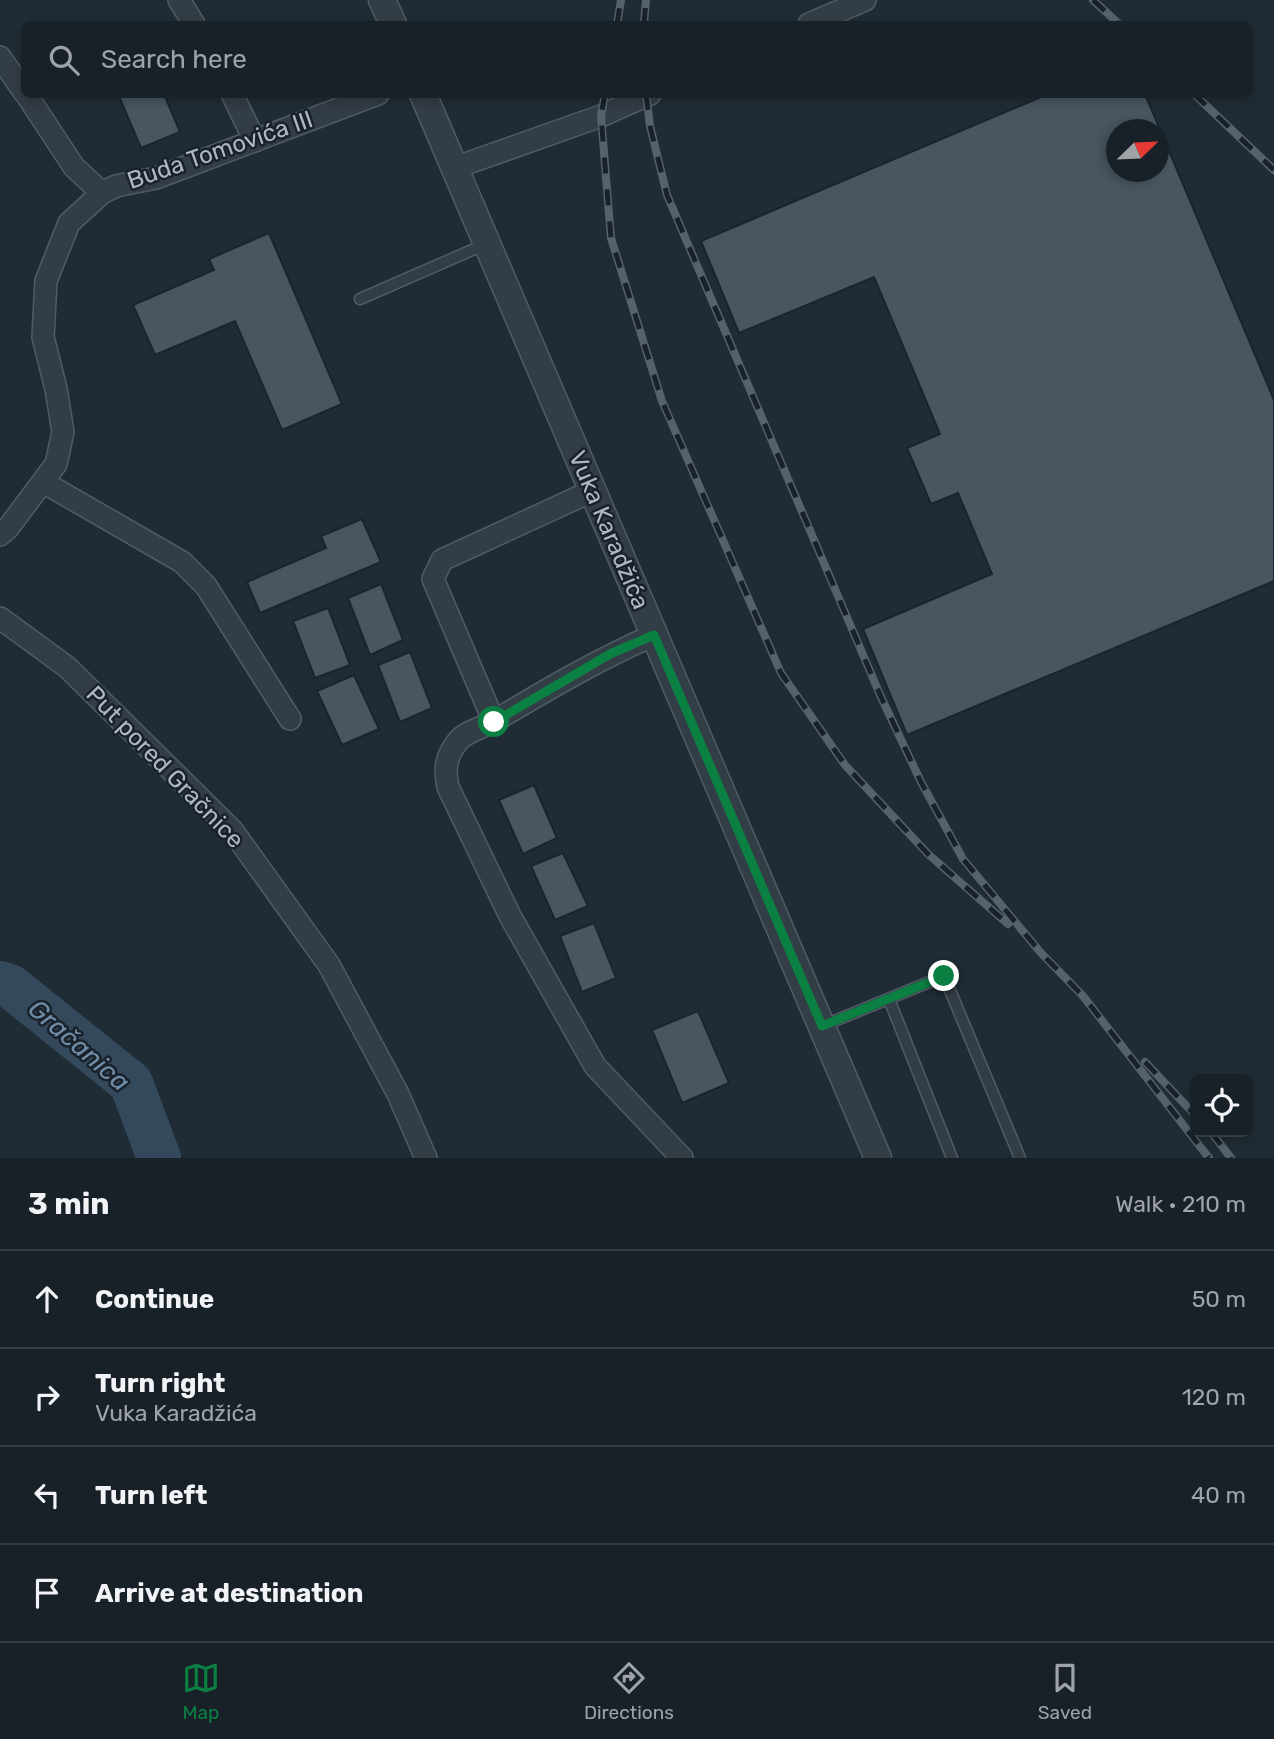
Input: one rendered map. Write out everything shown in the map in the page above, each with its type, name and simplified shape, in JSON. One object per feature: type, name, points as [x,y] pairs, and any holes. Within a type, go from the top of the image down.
[{"type":"street","points":[[179,0],[192,21]]},
{"type":"street","points":[[382,0],[392,21]]},
{"type":"street","points":[[816,21],[865,0]]},
{"type":"street","name":"Buda Tomovića III","points":[[0,57],[21,87]]},
{"type":"street","name":"Buda Tomovića III","points":[[28,98],[74,167],[102,193],[116,186],[156,178],[368,98]]},
{"type":"street","points":[[234,98],[255,141]]},
{"type":"street","name":"Vuka Karadžića","points":[[425,98],[878,1158]]},
{"type":"street","points":[[454,168],[601,116],[641,98]]},
{"type":"street","points":[[0,535],[56,464],[63,432],[43,337],[46,281],[69,223],[102,193]]},
{"type":"street","points":[[43,482],[182,562],[205,586],[290,719]]},
{"type":"street","points":[[494,722],[433,579],[437,568],[442,560],[592,491]]},
{"type":"street","name":"Put pored Gračnice","points":[[0,618],[67,667],[232,830],[329,965],[398,1094],[426,1158]]},
{"type":"street","points":[[654,635],[610,654],[494,722],[460,738],[444,770],[448,787],[510,916],[595,1066],[682,1158]]},
{"type":"lane","points":[[360,299],[486,244]]},
{"type":"lane","points":[[822,1026],[944,976],[1020,1158]]},
{"type":"lane","points":[[889,999],[951,1158]]},
{"type":"building","points":[[120,98],[166,98],[180,132],[141,148]]},
{"type":"building","points":[[1039,98],[1147,98],[1156,119],[1106,119],[1106,182],[1169,182],[1169,151],[1274,400],[1274,581],[907,735],[863,629],[992,574],[958,493],[931,504],[907,448],[940,434],[874,277],[739,333],[701,241]]},
{"type":"building","points":[[269,233],[342,404],[282,430],[235,321],[155,355],[133,305],[214,270],[209,259]]},
{"type":"building","points":[[362,519],[381,562],[260,613],[247,582],[326,548],[321,536]]},
{"type":"building","points":[[381,584],[403,640],[370,655],[348,598]]},
{"type":"building","points":[[328,608],[350,665],[315,678],[293,621]]},
{"type":"building","points":[[410,652],[432,708],[400,722],[378,665]]},
{"type":"building","points":[[354,675],[379,729],[342,745],[317,691]]},
{"type":"building","points":[[534,785],[557,838],[523,854],[499,800]]},
{"type":"building","points":[[563,853],[588,906],[555,920],[531,866]]},
{"type":"building","points":[[594,923],[616,978],[582,992],[560,936]]},
{"type":"building","points":[[698,1011],[729,1083],[682,1103],[652,1030]]},
{"type":"waterway","name":"Gračanica","points":[[0,983],[10,986],[131,1083],[159,1158]]},
{"type":"railway","points":[[618,21],[621,0]]},
{"type":"railway","points":[[644,21],[646,0]]},
{"type":"railway","points":[[1093,0],[1116,21]]},
{"type":"railway","points":[[604,98],[601,116],[611,238],[662,401],[781,673],[845,765],[928,854],[1008,924]]},
{"type":"railway","points":[[646,98],[650,126],[667,195],[881,697],[921,782],[963,859],[1041,953],[1083,996],[1209,1158]]},
{"type":"railway","points":[[1198,98],[1274,170]]},
{"type":"railway","points":[[1145,1062],[1190,1110]]},
{"type":"railway","points":[[1215,1137],[1231,1158]]},
{"type":"route","points":[[494,722],[610,654],[654,635],[822,1026],[944,976]]}]
